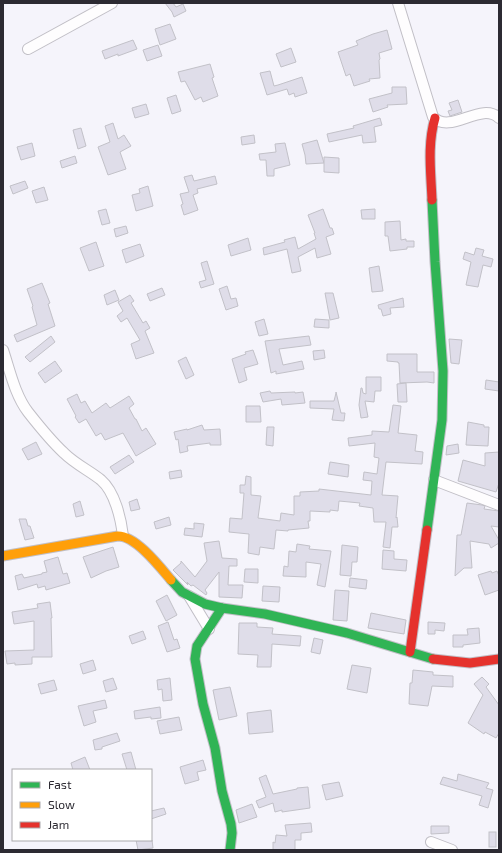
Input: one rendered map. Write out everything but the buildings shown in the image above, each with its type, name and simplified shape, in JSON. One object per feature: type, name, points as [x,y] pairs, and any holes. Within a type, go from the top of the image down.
[{"type":"street","points":[[28,49],[112,3]]},
{"type":"street","points":[[398,3],[433,117],[439,122],[447,123],[486,112],[495,114],[499,118]]},
{"type":"street","points":[[410,652],[442,420],[443,371],[435,262],[430,143],[435,118]]},
{"type":"street","points":[[3,350],[18,395],[27,411],[65,454],[103,482],[112,497],[119,515],[123,536]]},
{"type":"street","points":[[434,480],[499,505]]},
{"type":"street","points":[[3,556],[87,540],[123,536],[144,550],[182,592],[205,604],[265,614],[347,633],[435,660],[470,663],[499,659]]},
{"type":"street","points":[[188,596],[209,629]]},
{"type":"street","points":[[222,608],[197,646],[195,659],[203,704],[215,748],[222,791],[231,824],[232,834],[230,850]]},
{"type":"street","points":[[431,842],[452,850]]},
{"type":"traffic: fast","points":[[427,530],[442,420],[443,371],[432,200]]},
{"type":"traffic: fast","points":[[171,580],[182,592],[205,604],[265,614],[347,633],[433,659]]},
{"type":"traffic: fast","points":[[222,608],[197,646],[195,659],[203,704],[215,748],[222,791],[231,824],[232,833],[230,850]]},
{"type":"traffic: slow","points":[[3,556],[118,536],[125,537],[140,546],[171,580]]},
{"type":"traffic: jam","points":[[432,200],[430,149],[435,118]]},
{"type":"traffic: jam","points":[[410,652],[427,530]]},
{"type":"traffic: jam","points":[[433,659],[470,663],[499,659]]}]
